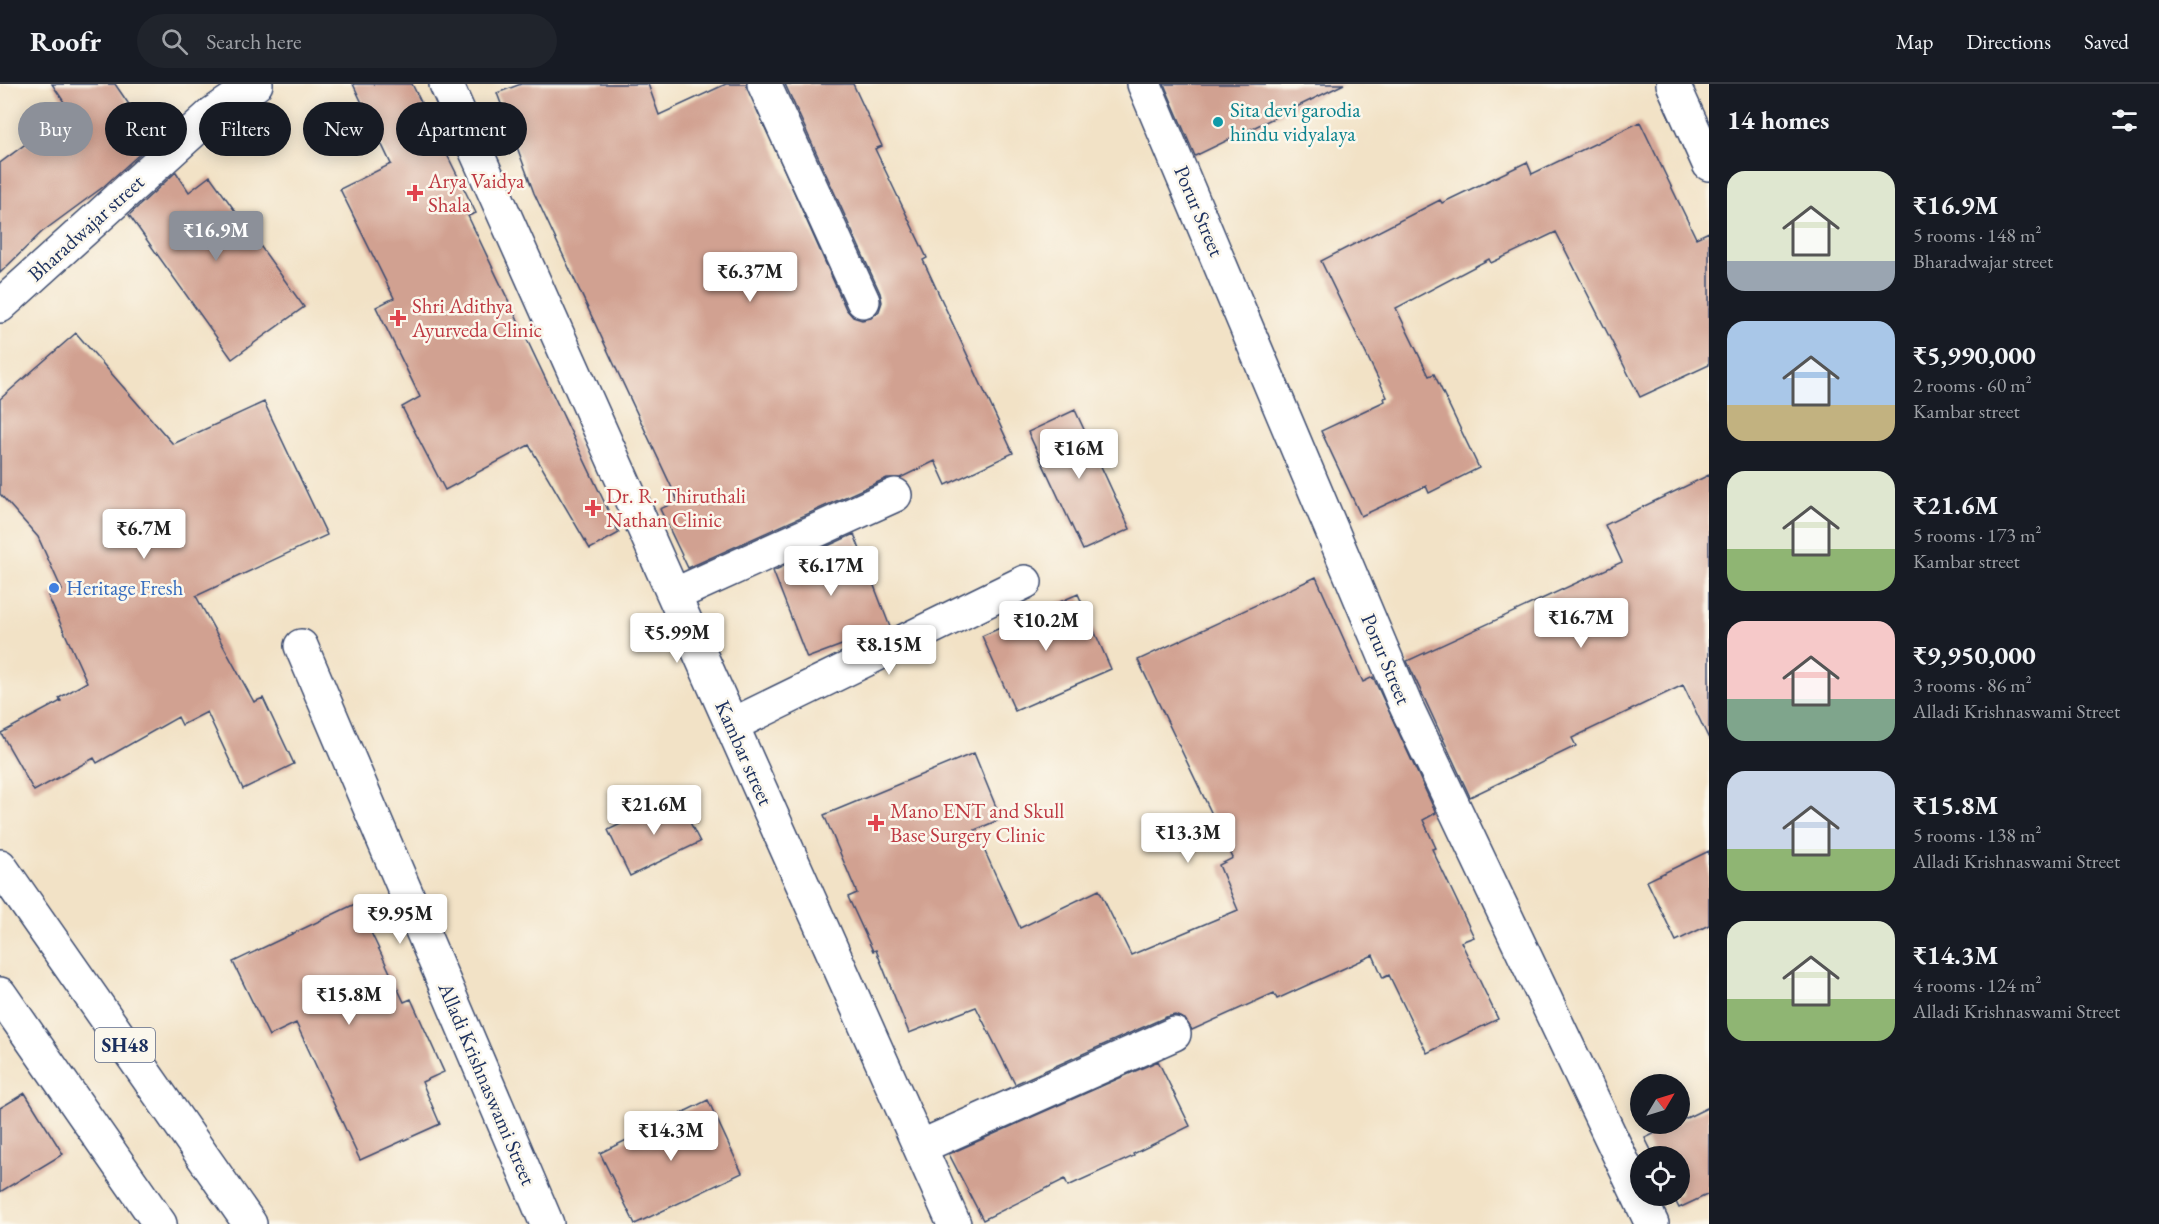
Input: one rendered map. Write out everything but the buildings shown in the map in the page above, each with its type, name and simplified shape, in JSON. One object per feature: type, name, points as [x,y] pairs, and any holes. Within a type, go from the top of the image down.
[{"type":"street","name":"Bharadwajar street","points":[[0,306],[212,114],[256,84]]},
{"type":"street","name":"Kambar street","points":[[446,84],[954,1224]]},
{"type":"street","points":[[764,84],[863,301]]},
{"type":"street","name":"Porur Street","points":[[1144,84],[1405,704],[1652,1224]]},
{"type":"street","points":[[1673,84],[1709,164]]},
{"type":"street","points":[[674,595],[895,495]]},
{"type":"street","points":[[732,725],[1025,582]]},
{"type":"street","name":"Alladi Krishnaswami Street","points":[[301,646],[547,1224]]},
{"type":"street","name":"SH48","points":[[0,866],[250,1224]]},
{"type":"street","points":[[0,994],[160,1224]]},
{"type":"street","points":[[920,1147],[1174,1034]]},
{"type":"place","name":"Sita devi garodia hindu vidyalaya","points":[[1218,122]]},
{"type":"place","name":"Arya Vaidya Shala","points":[[415,193]]},
{"type":"place","name":"Shri Adithya Ayurveda Clinic","points":[[398,318]]},
{"type":"place","name":"Dr. R. Thiruthali Nathan Clinic","points":[[593,508]]},
{"type":"place","name":"Heritage Fresh","points":[[54,588]]},
{"type":"place","name":"Mano ENT and Skull Base Surgery Clinic","points":[[876,823]]}]
